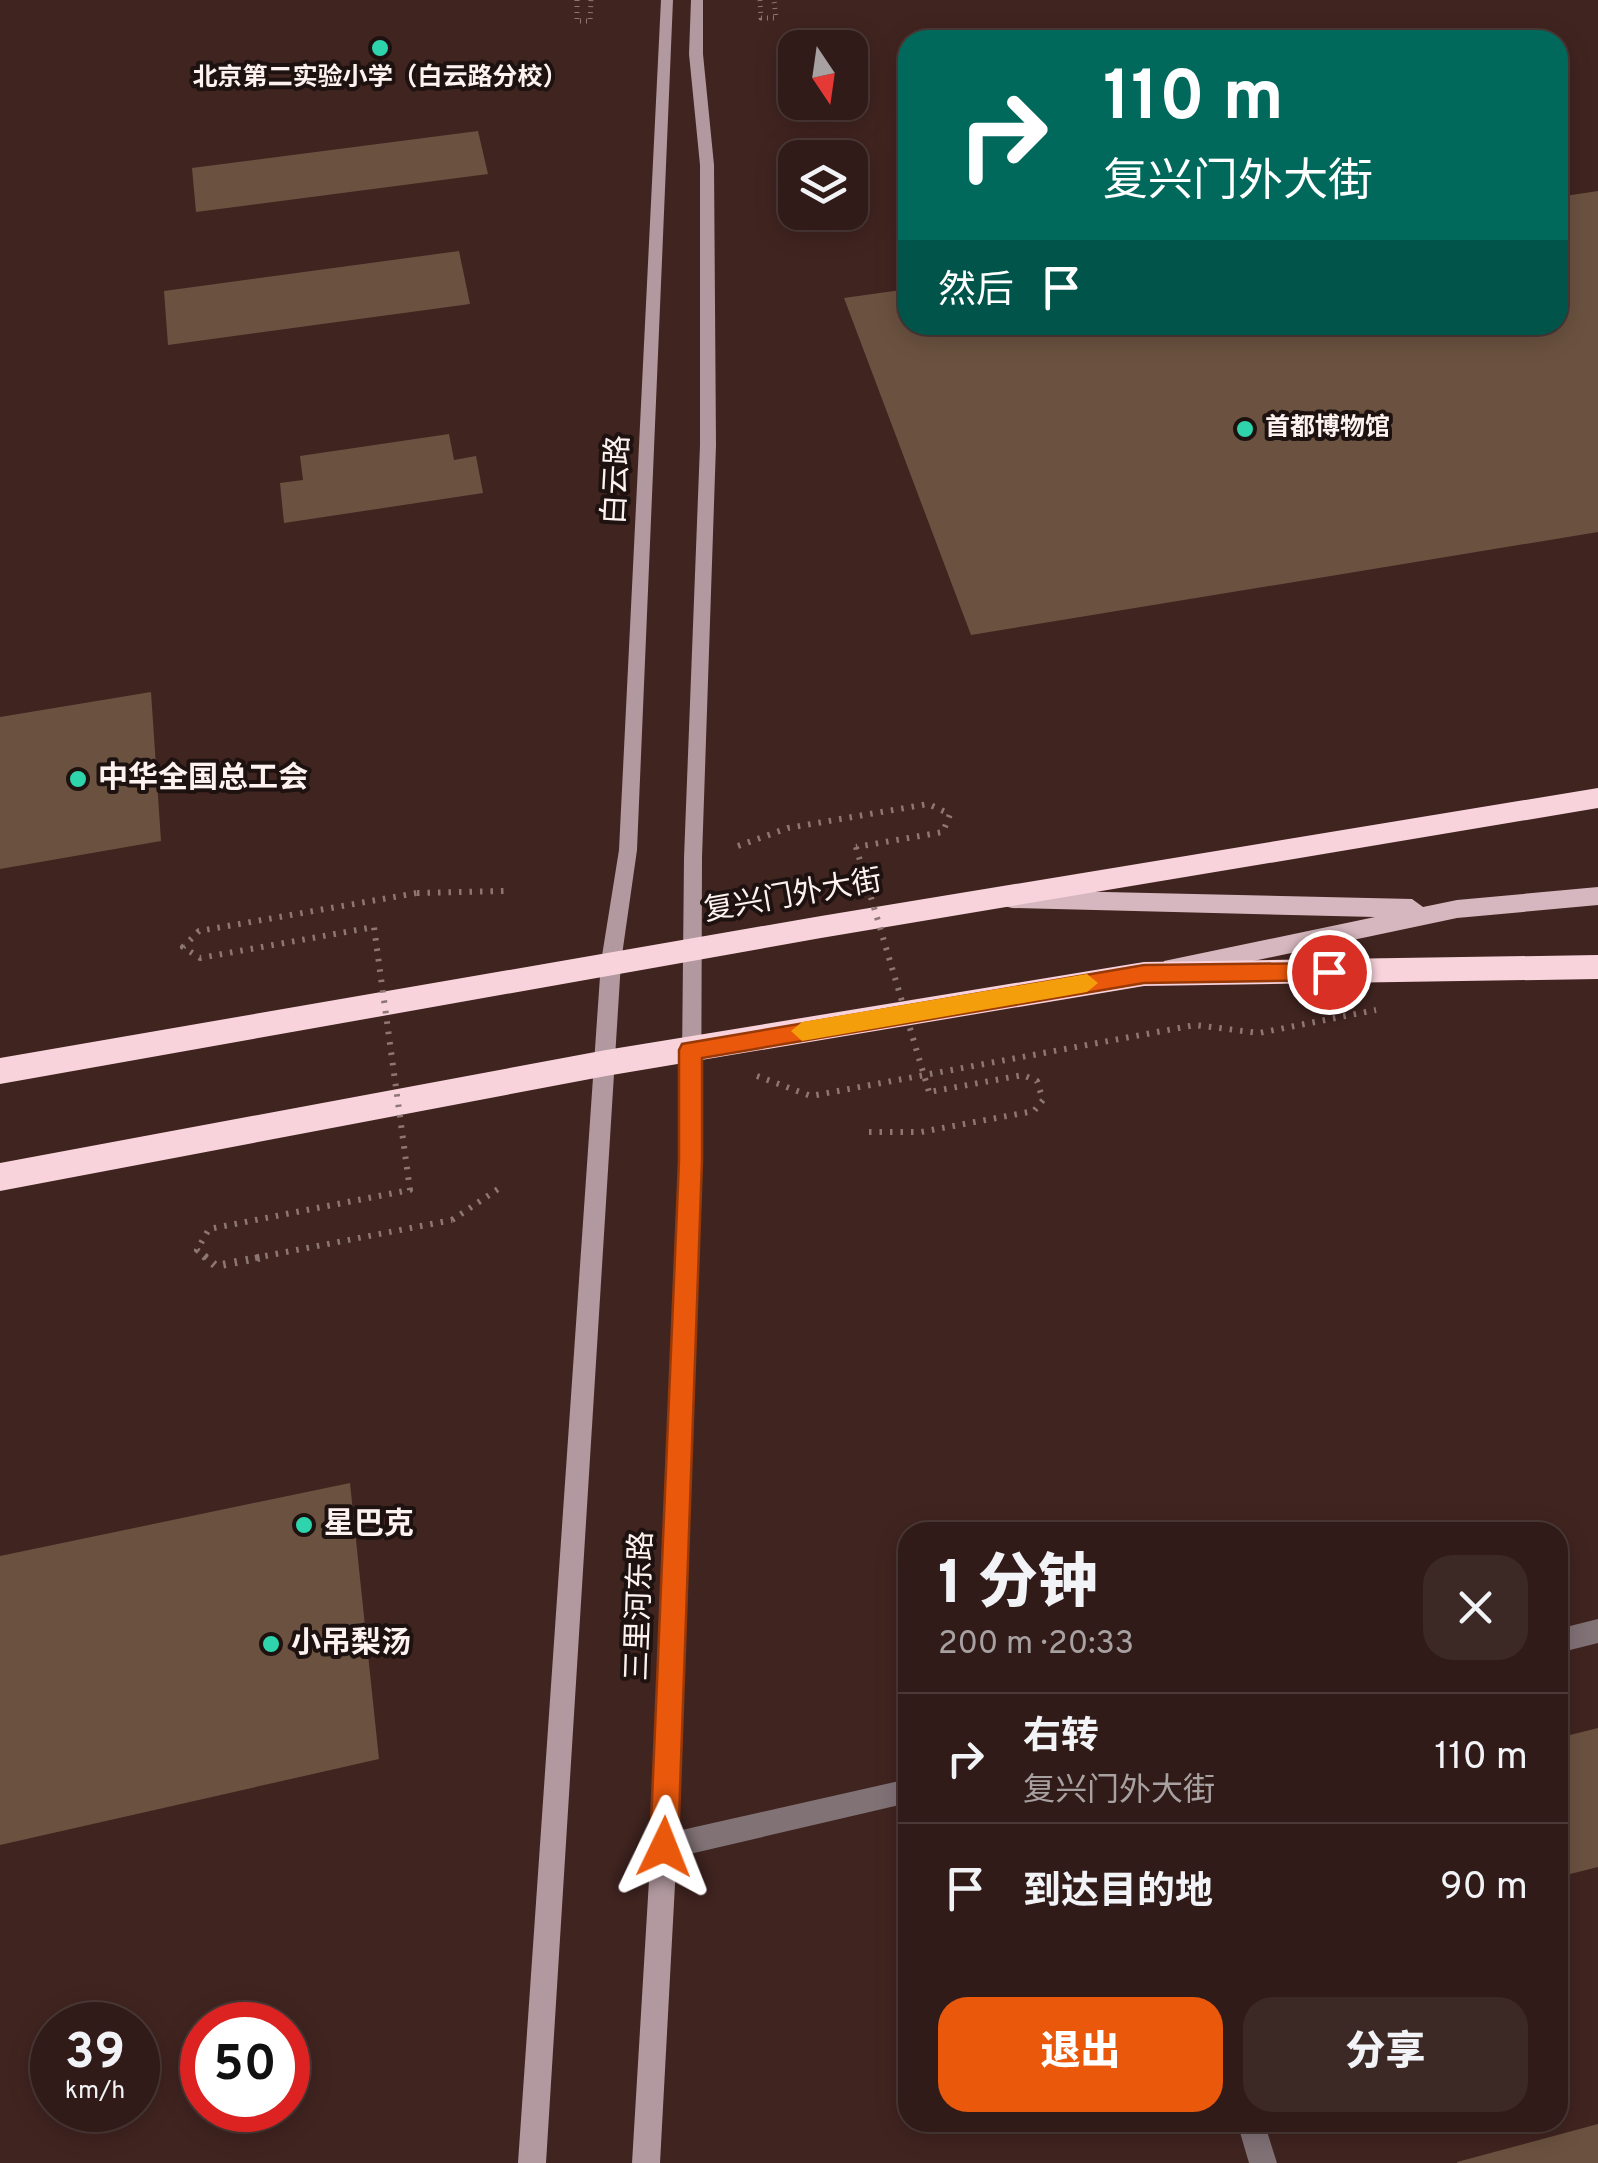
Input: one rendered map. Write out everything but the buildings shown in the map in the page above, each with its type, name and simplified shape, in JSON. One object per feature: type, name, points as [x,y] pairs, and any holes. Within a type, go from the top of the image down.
[{"type":"highway","name":"复兴门外大街","points":[[0,1071],[612,962],[1596,799]]},
{"type":"highway","points":[[0,1178],[606,1063],[1144,974],[1598,968]]},
{"type":"main road","name":"白云路","points":[[606,1063],[612,962],[628,850],[667,0]]},
{"type":"main road","points":[[691,950],[708,445],[707,165],[696,54],[697,0]]},
{"type":"main road","points":[[1144,974],[1457,909],[1598,896]]},
{"type":"main road","points":[[998,899],[1457,909]]},
{"type":"main road","name":"三里河东路","points":[[646,2163],[664,1847],[690,1176],[691,950]]},
{"type":"main road","points":[[532,2163],[606,1063]]},
{"type":"street","points":[[1568,1639],[1598,1632]]},
{"type":"street","points":[[664,1847],[898,1793]]},
{"type":"street","points":[[1253,2132],[1263,2163]]},
{"type":"path","points":[[577,0],[576,21],[590,21],[590,0]]},
{"type":"path","points":[[760,0],[761,18],[776,18],[774,0]]},
{"type":"path","points":[[738,846],[788,828],[928,804],[950,814],[942,832],[856,847],[929,1092],[1024,1075],[1038,1081],[1043,1100],[1034,1111],[921,1132],[869,1132]]},
{"type":"path","points":[[504,1186],[452,1220],[216,1266],[197,1250],[209,1229],[410,1190],[374,927],[200,958],[183,946],[198,931],[417,893],[505,891]]},
{"type":"path","points":[[690,1050],[811,1096],[1195,1025],[1259,1034],[1394,1006]]},
{"type":"slow traffic","points":[[802,1031],[1087,983]]},
{"type":"place","name":"北京第二实验小学（白云路分校）","points":[[380,48]]},
{"type":"place","name":"首都博物馆","points":[[1245,429]]},
{"type":"place","name":"中华全国总工会","points":[[78,779]]},
{"type":"place","name":"星巴克","points":[[304,1525]]},
{"type":"place","name":"小吊梨汤","points":[[271,1644]]},
{"type":"route","points":[[664,1847],[690,1161],[690,1050],[1144,974],[1329,972]]}]
